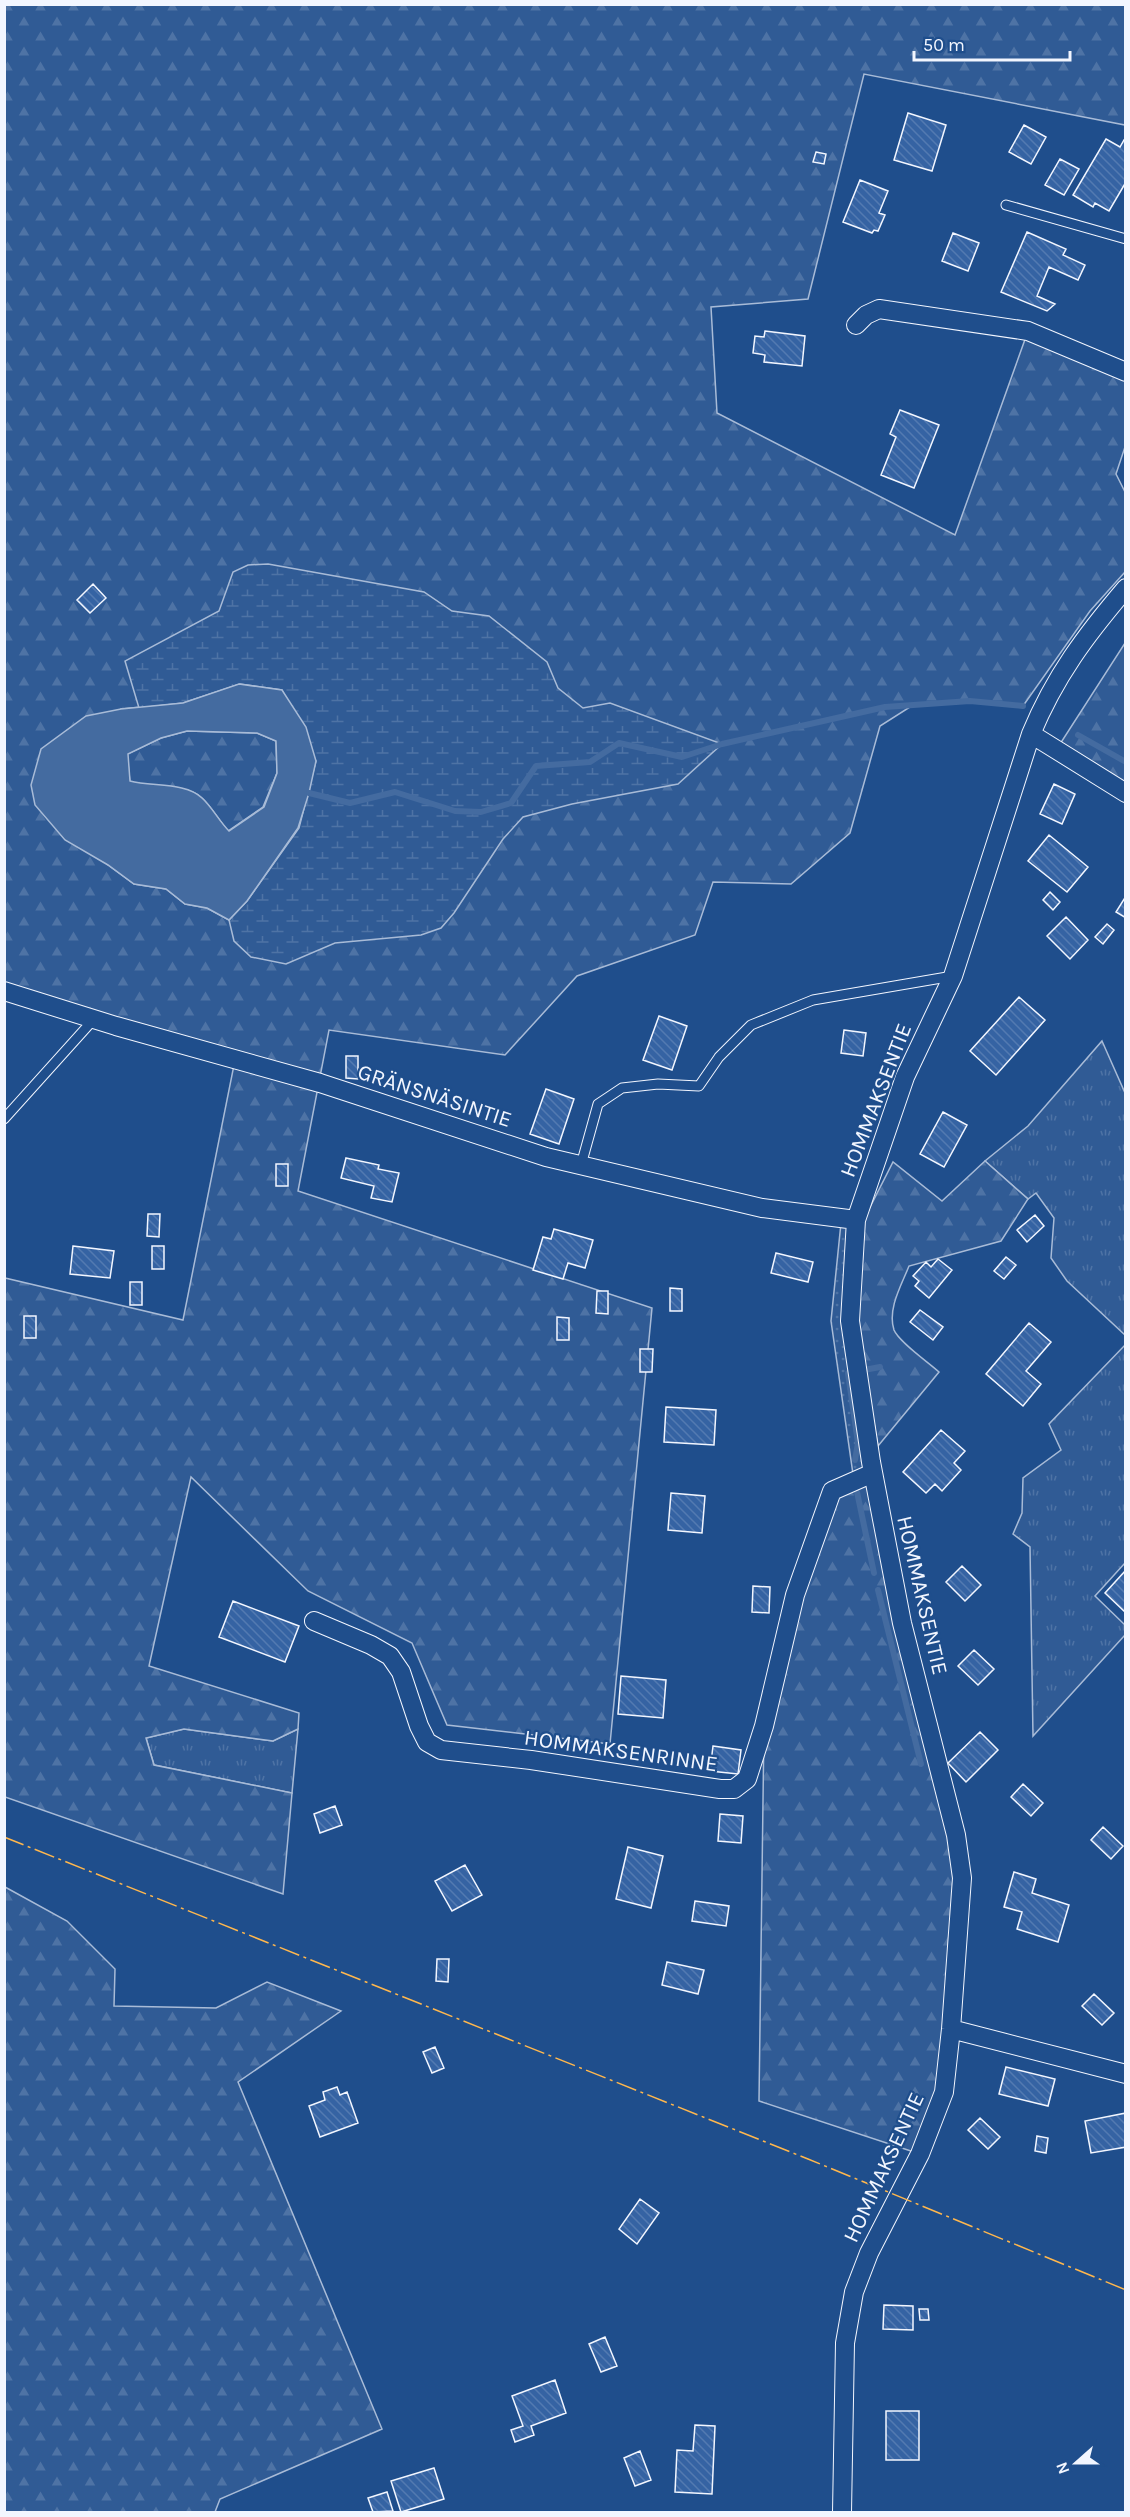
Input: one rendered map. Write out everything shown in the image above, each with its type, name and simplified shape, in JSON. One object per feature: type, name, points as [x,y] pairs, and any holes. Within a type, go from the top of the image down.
[{"type":"street","points":[[856,326],[866,315],[879,309],[1028,331],[1125,372]]},
{"type":"street","name":"HOMMAKSENTIE","points":[[842,2512],[845,2343],[854,2292],[870,2253],[920,2154],[944,2092],[962,1878],[956,1835],[892,1573],[873,1473],[850,1321],[856,1220],[905,1077],[953,976],[1031,734],[1045,698],[1083,638],[1125,588]]},
{"type":"street","points":[[1031,734],[1125,793]]},
{"type":"street","name":"GRÄNSNÄSINTIE","points":[[4,991],[320,1083],[546,1157],[762,1208],[856,1220]]},
{"type":"street","name":"HOMMAKSENRINNE","points":[[314,1621],[390,1656],[401,1672],[411,1696],[419,1726],[427,1742],[441,1750],[531,1760],[720,1790],[734,1789],[747,1779],[764,1726],[795,1595],[832,1491],[873,1473]]},
{"type":"street","points":[[951,2029],[1125,2074]]},
{"type":"lane","points":[[1006,205],[1125,239]]},
{"type":"lane","points":[[581,1166],[598,1104],[621,1088],[658,1084],[699,1086],[720,1058],[751,1025],[813,1000],[953,976]]},
{"type":"lane","points":[[4,1119],[94,1019]]},
{"type":"green space","points":[[4,5],[1125,5],[1125,125],[864,74],[808,299],[711,307],[717,413],[955,535],[1028,331],[1125,372],[1125,447],[1116,474],[1125,492],[1125,572],[1090,611],[1023,706],[970,701],[913,705],[880,726],[850,833],[791,884],[713,882],[695,935],[577,976],[505,1055],[329,1030],[298,1191],[652,1308],[610,1744],[447,1725],[412,1643],[308,1591],[191,1477],[149,1666],[299,1713],[298,1729],[273,1741],[184,1729],[146,1738],[154,1765],[292,1793],[283,1894],[5,1797],[5,1278],[183,1320],[235,1060],[5,991]],"holes":[[[240,684],[282,690],[316,761],[299,828],[229,920],[207,908],[185,904],[166,889],[134,884],[108,865],[121,709],[183,703]]]},
{"type":"green space","points":[[268,564],[424,592],[452,611],[489,616],[547,662],[558,688],[583,708],[610,703],[722,744],[678,784],[572,804],[523,817],[503,839],[454,913],[441,928],[421,935],[335,943],[286,964],[251,957],[234,941],[229,920],[247,901],[299,828],[316,761],[282,690],[240,684],[183,703],[139,708],[125,661],[219,611],[233,572],[248,565]]},
{"type":"green space","points":[[1125,643],[1125,783],[1060,744]]},
{"type":"green space","points":[[187,731],[257,733],[276,741],[277,773],[263,807],[228,831],[206,802],[196,793],[179,788],[130,782],[127,754],[161,738]]},
{"type":"green space","points":[[1102,1041],[1125,1093],[1125,1335],[1067,1281],[1051,1258],[1054,1218],[1036,1193],[1028,1199],[985,1161],[1028,1126]]},
{"type":"green space","points":[[985,1161],[1028,1199],[1001,1241],[909,1266],[894,1305],[892,1322],[894,1330],[908,1346],[939,1372],[878,1446],[857,1327],[861,1225],[893,1162],[942,1201]]},
{"type":"green space","points":[[856,1220],[850,1321],[873,1473],[854,1481],[831,1321],[841,1223]]},
{"type":"green space","points":[[1125,1345],[1125,1563],[1095,1596],[1125,1625],[1125,1635],[1033,1736],[1030,1547],[1013,1534],[1022,1513],[1023,1478],[1061,1450],[1049,1424]]},
{"type":"green space","points":[[873,1473],[956,1835],[951,2029],[920,2154],[759,2101],[764,1726],[832,1491]]},
{"type":"green space","points":[[184,1729],[273,1741],[298,1729],[292,1793],[154,1765],[146,1738]]},
{"type":"green space","points":[[5,1887],[67,1921],[115,1969],[114,2006],[216,2008],[267,1982],[341,2011],[238,2082],[382,2429],[220,2499],[215,2512],[5,2512]]},
{"type":"shaded area","points":[[239,684],[282,690],[306,727],[316,761],[298,828],[247,901],[229,920],[207,908],[185,904],[166,889],[134,884],[108,865],[65,840],[35,805],[31,785],[41,749],[86,716],[121,709],[183,703]],"holes":[[[187,731],[257,733],[276,741],[277,773],[264,807],[229,831],[206,802],[195,793],[178,787],[130,781],[128,754],[161,738]]]},
{"type":"building","points":[[908,113],[946,125],[932,171],[894,160]]},
{"type":"building","points":[[1024,125],[1046,137],[1031,164],[1009,152]]},
{"type":"building","points":[[1106,139],[1120,147],[1124,140],[1126,141],[1126,182],[1109,211],[1095,203],[1093,207],[1073,195]]},
{"type":"building","points":[[816,152],[826,154],[824,164],[813,162]]},
{"type":"building","points":[[1060,159],[1079,169],[1064,195],[1045,185]]},
{"type":"building","points":[[860,180],[888,191],[879,213],[885,215],[878,231],[874,230],[872,233],[843,222]]},
{"type":"building","points":[[1027,232],[1066,249],[1063,255],[1085,265],[1078,280],[1049,267],[1037,296],[1055,304],[1047,311],[1001,292]]},
{"type":"building","points":[[953,233],[979,243],[968,271],[942,261]]},
{"type":"building","points":[[765,331],[805,336],[802,366],[764,362],[765,355],[753,353],[755,336],[764,337]]},
{"type":"building","points":[[900,410],[939,425],[914,488],[881,475],[896,437],[890,434]]},
{"type":"building","points":[[93,584],[106,598],[90,613],[77,600]]},
{"type":"building","points":[[1054,784],[1075,794],[1062,824],[1040,814]]},
{"type":"building","points":[[1049,835],[1088,867],[1067,892],[1028,861]]},
{"type":"building","points":[[1050,892],[1060,902],[1053,910],[1043,900]]},
{"type":"building","points":[[1126,896],[1126,918],[1116,912]]},
{"type":"building","points":[[1066,917],[1088,940],[1070,959],[1047,936]]},
{"type":"building","points":[[1107,924],[1114,930],[1103,944],[1095,937]]},
{"type":"building","points":[[1019,997],[1045,1020],[996,1075],[970,1051]]},
{"type":"building","points":[[659,1016],[687,1026],[672,1070],[643,1060]]},
{"type":"building","points":[[844,1030],[866,1033],[863,1056],[841,1053]]},
{"type":"building","points":[[346,1056],[358,1056],[358,1079],[346,1078]]},
{"type":"building","points":[[546,1089],[574,1099],[559,1144],[530,1134]]},
{"type":"building","points":[[943,1112],[967,1125],[944,1167],[920,1154]]},
{"type":"building","points":[[346,1158],[379,1165],[378,1169],[399,1173],[392,1202],[371,1198],[374,1186],[341,1178]]},
{"type":"building","points":[[276,1164],[288,1164],[288,1186],[276,1186]]},
{"type":"building","points":[[148,1214],[160,1214],[159,1237],[147,1236]]},
{"type":"building","points":[[1035,1215],[1044,1226],[1027,1242],[1017,1230]]},
{"type":"building","points":[[554,1229],[593,1240],[585,1268],[568,1263],[563,1279],[533,1270],[543,1237],[551,1239]]},
{"type":"building","points":[[73,1246],[114,1251],[110,1278],[70,1274]]},
{"type":"building","points":[[152,1246],[164,1246],[164,1269],[152,1269]]},
{"type":"building","points":[[776,1253],[813,1262],[808,1282],[771,1273]]},
{"type":"building","points":[[1006,1257],[1016,1265],[1004,1279],[994,1271]]},
{"type":"building","points":[[938,1259],[952,1270],[929,1298],[915,1286],[919,1281],[913,1276],[926,1262],[931,1267]]},
{"type":"building","points":[[130,1282],[142,1282],[142,1305],[130,1305]]},
{"type":"building","points":[[670,1288],[682,1289],[682,1311],[670,1311]]},
{"type":"building","points":[[597,1291],[608,1291],[608,1314],[596,1313]]},
{"type":"building","points":[[920,1310],[943,1327],[933,1340],[910,1322]]},
{"type":"building","points":[[24,1316],[36,1316],[36,1338],[24,1338]]},
{"type":"building","points":[[557,1317],[569,1318],[569,1340],[557,1340]]},
{"type":"building","points":[[1029,1323],[1051,1342],[1026,1371],[1041,1384],[1023,1406],[986,1374]]},
{"type":"building","points":[[640,1349],[653,1349],[652,1372],[640,1372]]},
{"type":"building","points":[[666,1407],[716,1410],[714,1445],[664,1442]]},
{"type":"building","points":[[941,1430],[965,1451],[954,1463],[961,1470],[942,1491],[935,1484],[926,1493],[903,1472]]},
{"type":"building","points":[[671,1493],[705,1496],[702,1533],[668,1530]]},
{"type":"building","points":[[962,1566],[981,1585],[965,1601],[946,1582]]},
{"type":"building","points":[[1126,1570],[1126,1612],[1125,1612],[1105,1593]]},
{"type":"building","points":[[753,1586],[770,1587],[769,1613],[752,1612]]},
{"type":"building","points":[[233,1601],[299,1626],[285,1662],[219,1637]]},
{"type":"building","points":[[974,1650],[994,1669],[978,1685],[958,1666]]},
{"type":"building","points":[[621,1676],[666,1680],[663,1718],[618,1714]]},
{"type":"building","points":[[980,1732],[998,1750],[966,1782],[948,1763]]},
{"type":"building","points":[[713,1746],[741,1750],[738,1774],[710,1771]]},
{"type":"building","points":[[1023,1784],[1043,1803],[1031,1816],[1011,1797]]},
{"type":"building","points":[[335,1806],[342,1825],[320,1833],[314,1814]]},
{"type":"building","points":[[720,1814],[743,1816],[741,1843],[718,1841]]},
{"type":"building","points":[[1103,1827],[1123,1846],[1111,1859],[1091,1840]]},
{"type":"building","points":[[628,1847],[663,1856],[651,1908],[616,1899]]},
{"type":"building","points":[[465,1865],[482,1895],[452,1911],[435,1881]]},
{"type":"building","points":[[1014,1872],[1036,1879],[1032,1893],[1069,1905],[1058,1942],[1017,1929],[1022,1912],[1004,1907]]},
{"type":"building","points":[[695,1901],[729,1906],[726,1926],[692,1921]]},
{"type":"building","points":[[437,1959],[449,1959],[448,1982],[436,1981]]},
{"type":"building","points":[[667,1962],[704,1970],[698,1994],[662,1985]]},
{"type":"building","points":[[1094,1994],[1114,2013],[1102,2025],[1082,2006]]},
{"type":"building","points":[[435,2047],[444,2068],[432,2073],[423,2052]]},
{"type":"building","points":[[1006,2067],[1055,2079],[1048,2106],[999,2094]]},
{"type":"building","points":[[337,2087],[340,2095],[347,2092],[358,2123],[320,2137],[309,2106],[325,2100],[323,2092]]},
{"type":"building","points":[[1126,2113],[1126,2147],[1091,2153],[1085,2121]]},
{"type":"building","points":[[980,2118],[1000,2137],[988,2149],[968,2130]]},
{"type":"building","points":[[1037,2136],[1048,2138],[1046,2153],[1035,2151]]},
{"type":"building","points":[[640,2199],[659,2213],[637,2244],[619,2229]]},
{"type":"building","points":[[884,2305],[913,2306],[913,2330],[883,2329]]},
{"type":"building","points":[[919,2309],[928,2309],[929,2320],[920,2320]]},
{"type":"building","points":[[605,2337],[617,2366],[601,2372],[589,2344]]},
{"type":"building","points":[[555,2380],[566,2413],[531,2426],[534,2435],[515,2442],[511,2430],[523,2426],[512,2396]]},
{"type":"building","points":[[886,2411],[919,2411],[919,2460],[886,2460]]},
{"type":"building","points":[[695,2425],[715,2426],[712,2494],[675,2492],[677,2450],[693,2451]]},
{"type":"building","points":[[640,2451],[651,2480],[635,2486],[624,2458]]},
{"type":"building","points":[[434,2468],[444,2499],[401,2512],[391,2481]]},
{"type":"building","points":[[387,2492],[393,2511],[373,2512],[368,2498]]},
{"type":"waterway","points":[[309,793],[350,803],[395,792],[455,811],[481,812],[511,803],[536,766],[590,762],[619,743],[682,757],[722,744],[885,707],[970,701],[1023,706]]},
{"type":"waterway","points":[[1078,735],[1126,762]]},
{"type":"waterway","points":[[855,1460],[858,1443],[848,1373],[880,1367]]},
{"type":"waterway","points":[[857,1492],[874,1573]]},
{"type":"waterway","points":[[878,1590],[921,1764]]},
{"type":"power","points":[[4,1837],[808,2159],[1126,2290]]}]
